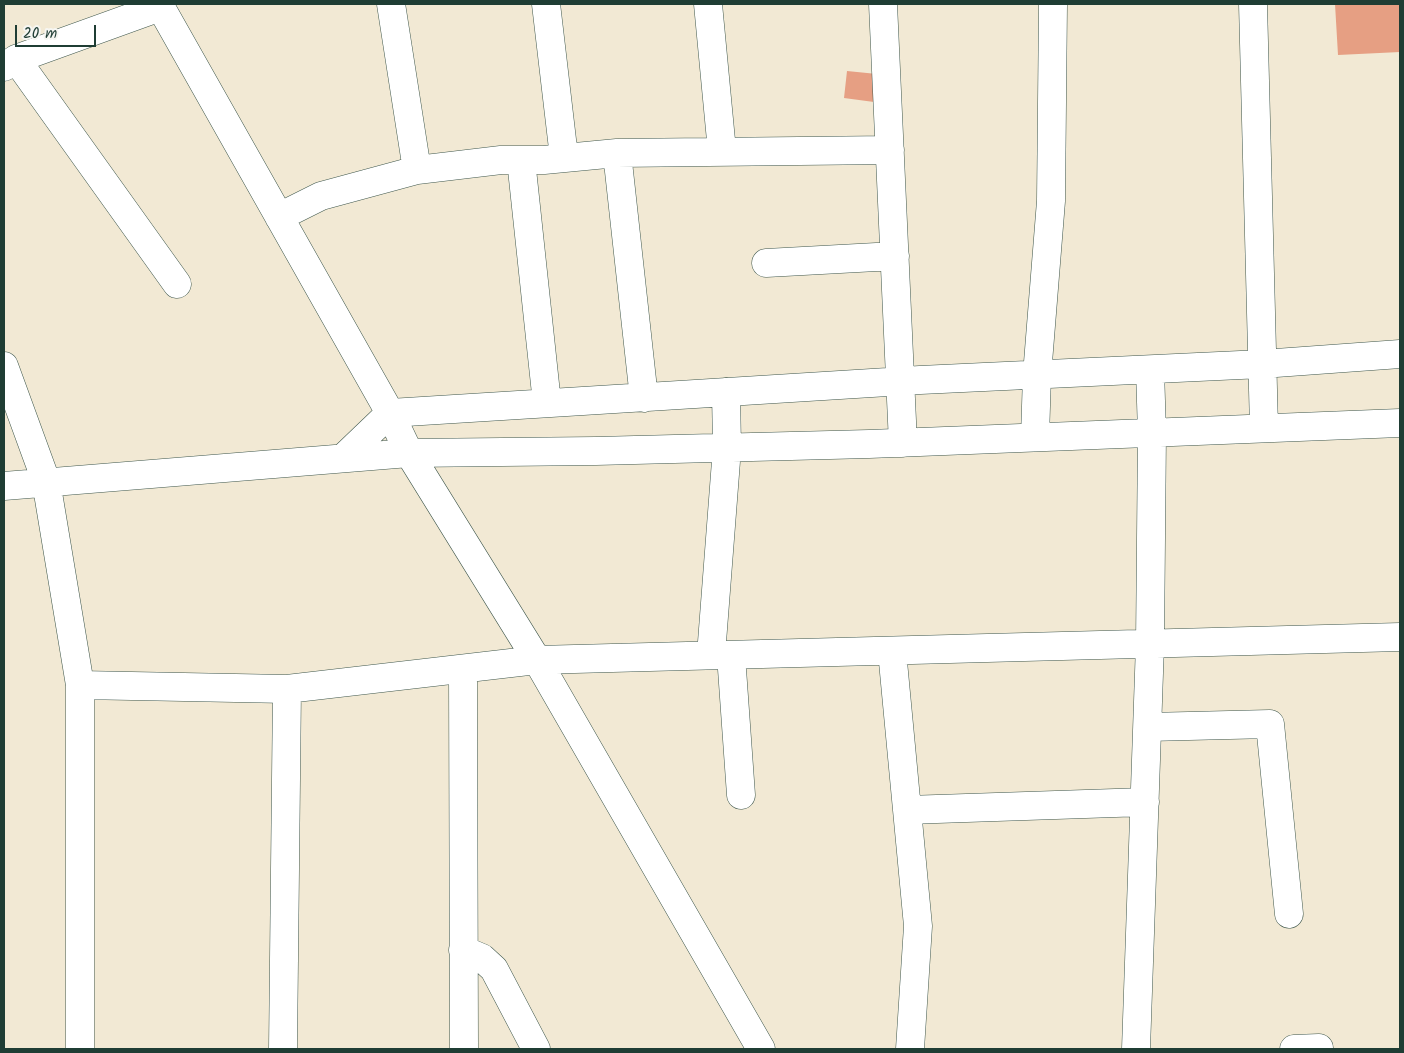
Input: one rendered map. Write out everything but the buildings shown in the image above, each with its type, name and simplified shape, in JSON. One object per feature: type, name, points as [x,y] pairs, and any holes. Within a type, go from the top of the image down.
[{"type":"street","points":[[391,4],[417,170]]},
{"type":"street","points":[[546,4],[564,157]]},
{"type":"street","points":[[708,4],[722,152]]},
{"type":"street","points":[[884,4],[903,442]]},
{"type":"street","points":[[1035,438],[1037,375],[1051,201],[1053,4]]},
{"type":"street","points":[[1253,4],[1264,428]]},
{"type":"street","points":[[177,284],[10,63],[160,6],[390,413],[409,453],[537,660],[761,1049]]},
{"type":"street","points":[[279,217],[322,196],[417,170],[501,160],[617,153],[890,150]]},
{"type":"street","points":[[617,153],[644,398]]},
{"type":"street","points":[[521,160],[547,403]]},
{"type":"street","points":[[766,263],[895,256]]},
{"type":"street","points":[[343,458],[390,413],[901,382],[1262,364],[1400,354]]},
{"type":"street","points":[[4,366],[46,481],[80,685],[80,1049]]},
{"type":"street","points":[[1136,1049],[1150,644],[1152,432],[1150,370]]},
{"type":"street","points":[[726,392],[727,448],[721,655],[741,795]]},
{"type":"street","points":[[4,486],[46,481],[409,453],[727,448],[1400,423]]},
{"type":"street","points":[[80,685],[286,689],[537,660],[1400,637]]},
{"type":"street","points":[[892,651],[918,926],[910,1049]]},
{"type":"street","points":[[463,668],[464,1049]]},
{"type":"street","points":[[283,1049],[286,689]]},
{"type":"street","points":[[1148,727],[1270,724],[1289,914]]},
{"type":"street","points":[[907,810],[1145,802]]},
{"type":"street","points":[[463,950],[482,958],[494,969],[536,1049]]}]
